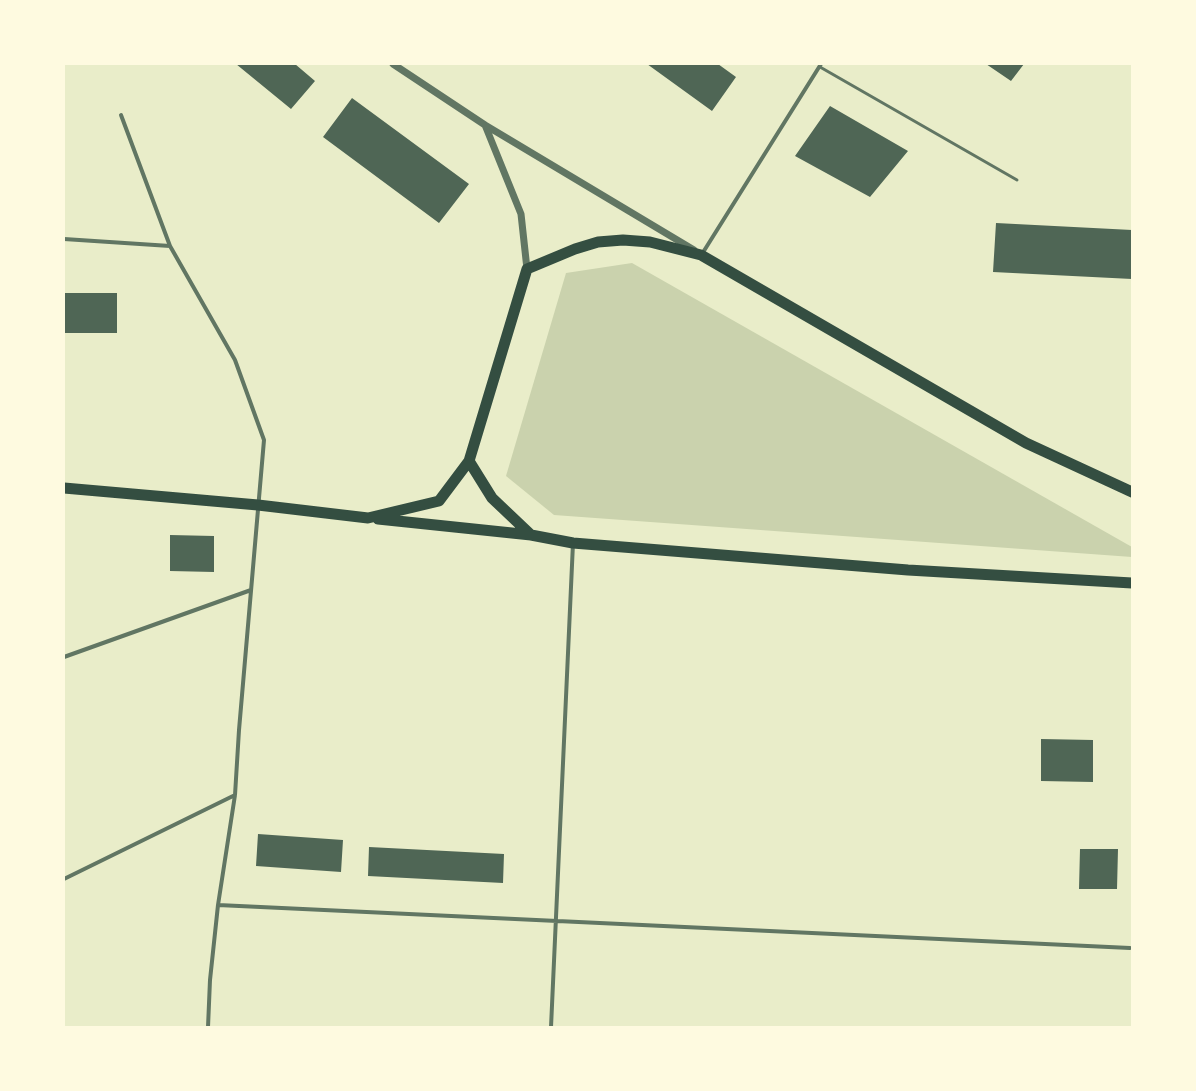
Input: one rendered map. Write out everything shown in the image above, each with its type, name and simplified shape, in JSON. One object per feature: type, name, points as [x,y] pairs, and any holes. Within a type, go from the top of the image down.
[{"type":"highway","points":[[368,518],[439,501],[469,461],[527,269],[575,249],[598,242],[623,240],[650,242],[702,255],[1026,443],[1132,492]]},
{"type":"highway","points":[[469,461],[492,498],[531,535]]},
{"type":"highway","points":[[64,488],[258,505],[531,535],[573,543],[908,570],[1132,583]]},
{"type":"street","points":[[393,64],[485,125],[702,255],[820,66]]},
{"type":"street","points":[[121,115],[170,246],[235,360],[264,440],[250,590],[235,796],[218,905],[210,980],[208,1027]]},
{"type":"street","points":[[485,125],[521,214],[527,269]]},
{"type":"street","points":[[64,240],[170,246]]},
{"type":"street","points":[[551,1027],[573,543]]},
{"type":"street","points":[[64,658],[250,590]]},
{"type":"street","points":[[64,879],[235,796]]},
{"type":"street","points":[[218,905],[1130,948]]},
{"type":"lane","points":[[820,66],[1017,180]]},
{"type":"green space","points":[[632,263],[1132,547],[1132,557],[554,515],[506,476],[566,273]]},
{"type":"building","points":[[236,64],[295,64],[315,81],[291,109]]},
{"type":"building","points":[[647,64],[718,64],[736,77],[712,111]]},
{"type":"building","points":[[986,64],[1024,64],[1011,81]]},
{"type":"building","points":[[352,98],[469,184],[439,223],[323,137]]},
{"type":"building","points":[[830,106],[908,151],[870,197],[795,156]]},
{"type":"building","points":[[996,223],[1132,230],[1132,279],[993,272]]},
{"type":"building","points":[[64,293],[117,293],[117,333],[64,333]]},
{"type":"building","points":[[170,535],[214,536],[214,572],[170,571]]},
{"type":"building","points":[[1041,739],[1093,740],[1093,782],[1041,781]]},
{"type":"building","points":[[258,834],[343,840],[341,872],[256,866]]},
{"type":"building","points":[[369,847],[504,854],[503,883],[368,876]]},
{"type":"building","points":[[1080,849],[1118,849],[1117,889],[1079,889]]}]
